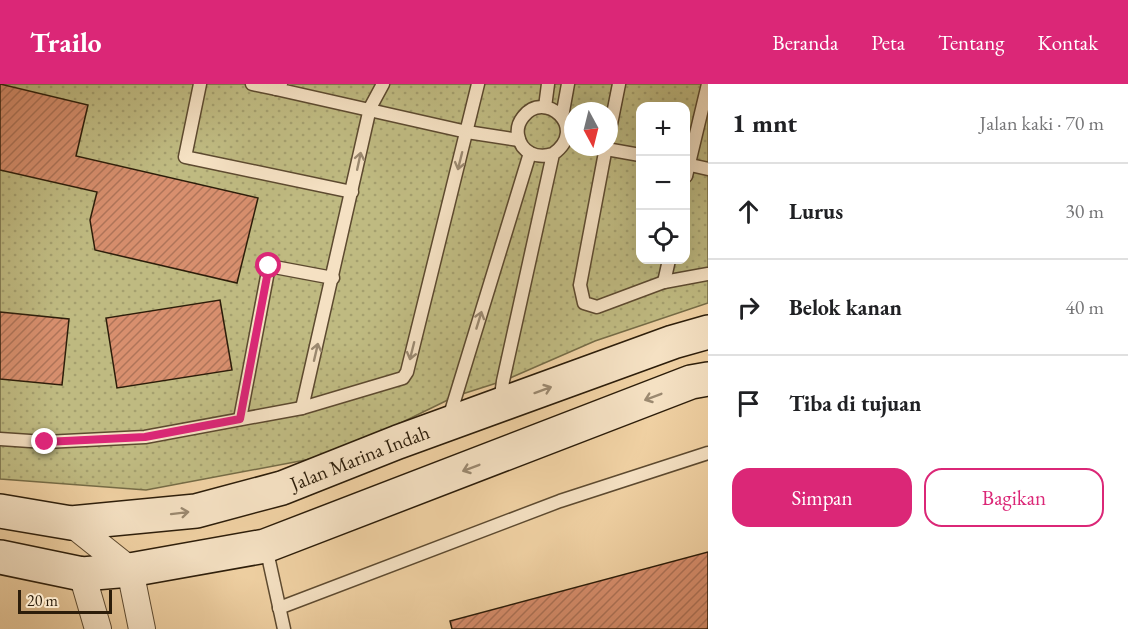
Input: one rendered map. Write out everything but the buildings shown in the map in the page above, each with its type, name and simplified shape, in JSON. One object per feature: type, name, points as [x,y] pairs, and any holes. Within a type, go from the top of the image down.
[{"type":"main road","name":"Jalan Marina Indah","points":[[0,511],[71,523],[196,511],[282,488],[673,342],[708,332]]},
{"type":"main road","points":[[0,557],[82,574],[130,570],[265,546],[691,382],[708,379]]},
{"type":"street","points":[[71,523],[130,570],[142,629]]},
{"type":"street","points":[[82,574],[98,629]]},
{"type":"lane","points":[[200,84],[185,157],[352,192]]},
{"type":"lane","points":[[252,84],[278,86],[467,132],[519,140]]},
{"type":"lane","points":[[302,408],[370,108],[383,84]]},
{"type":"lane","points":[[0,440],[45,442],[145,437],[302,408],[403,378],[407,372],[477,84]]},
{"type":"lane","points":[[545,107],[548,84]]},
{"type":"lane","points":[[562,117],[568,84]]},
{"type":"lane","points":[[615,102],[619,84]]},
{"type":"lane","points":[[689,156],[708,84]]},
{"type":"lane","points":[[564,122],[557,112],[545,107],[532,110],[524,115],[517,131],[523,148],[530,153],[541,156],[553,154],[564,147]]},
{"type":"lane","points":[[618,150],[636,154]]},
{"type":"lane","points":[[447,425],[530,153]]},
{"type":"lane","points":[[499,406],[502,381],[553,154]]},
{"type":"lane","points":[[601,156],[580,285],[584,303],[597,307],[664,282],[708,274]]},
{"type":"lane","points":[[690,168],[708,169]]},
{"type":"lane","points":[[664,282],[668,264]]},
{"type":"lane","points":[[240,419],[269,266],[333,278]]},
{"type":"lane","points":[[279,608],[560,501],[708,453]]},
{"type":"lane","points":[[265,546],[284,629]]},
{"type":"shaded area","points":[[0,84],[708,84],[708,303],[595,341],[503,381],[456,396],[337,454],[146,490],[0,479]]},
{"type":"route","points":[[45,442],[145,437],[240,419],[269,266]]}]
